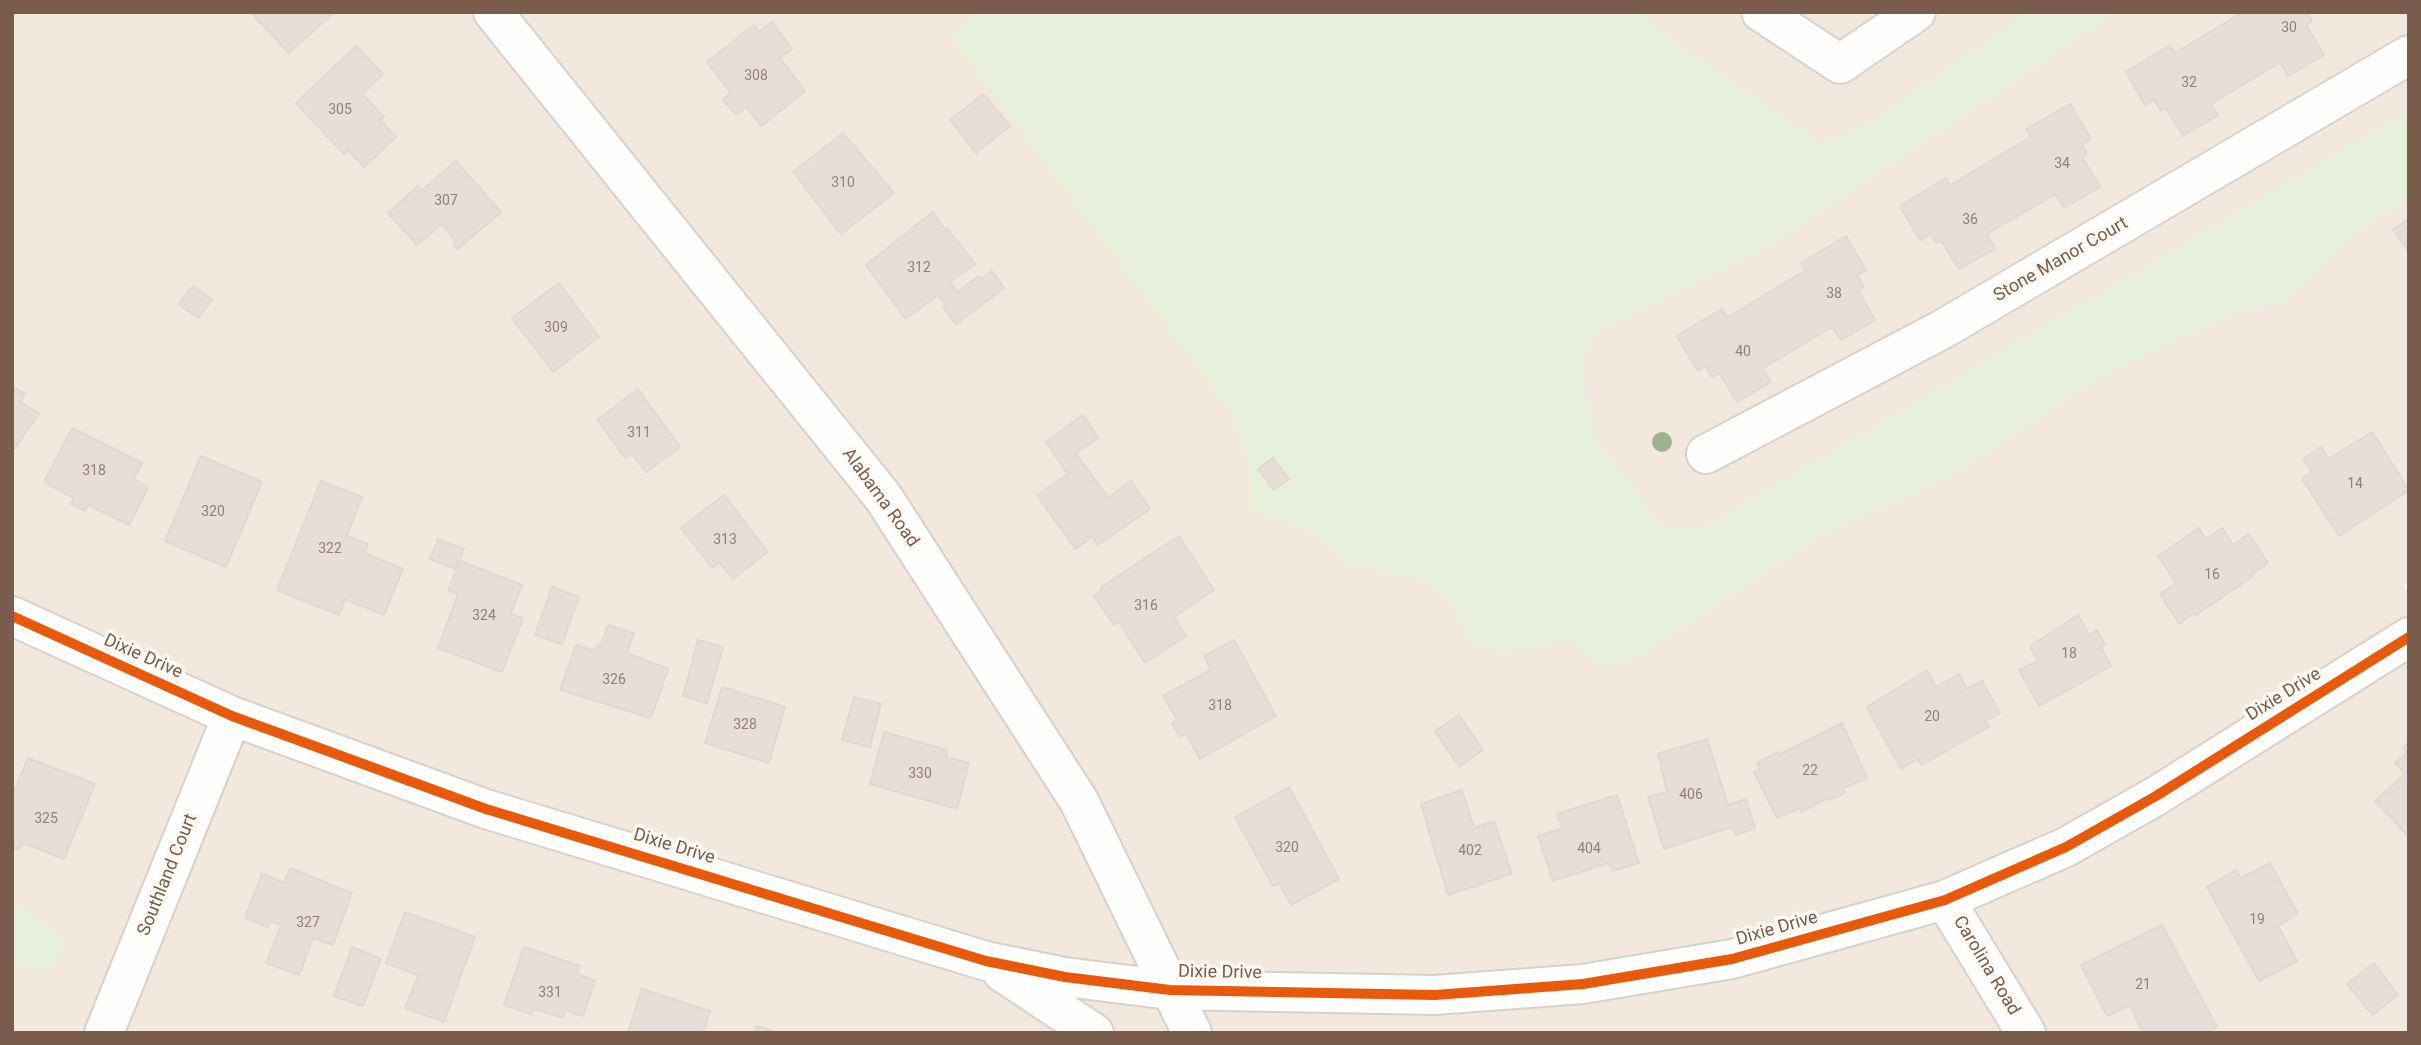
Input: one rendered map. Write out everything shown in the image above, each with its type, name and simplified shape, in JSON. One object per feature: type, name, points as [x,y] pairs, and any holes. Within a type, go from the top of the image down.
[{"type":"street","name":"Alabama Road","points":[[494,12],[883,498],[1079,801],[1192,1033]]},
{"type":"street","points":[[1760,12],[1840,64],[1916,12]]},
{"type":"street","name":"Stone Manor Court","points":[[1706,454],[1943,328],[2409,55]]},
{"type":"street","name":"Dixie Drive","points":[[12,616],[232,716],[486,809],[986,961],[1065,978],[1170,990],[1435,995],[1583,984],[1732,960],[1945,900],[2066,847],[2409,637]]},
{"type":"street","name":"Southland Court","points":[[104,1033],[232,716]]},
{"type":"street","name":"Carolina Road","points":[[1945,900],[2026,1033]]},
{"type":"street","points":[[986,961],[1094,1033]]},
{"type":"shaded area","points":[[12,12],[2409,12],[2409,582],[2403,586],[2409,592],[2409,1033],[12,1033]]},
{"type":"green space","points":[[978,12],[1634,12],[1821,144],[1872,120],[2013,23],[2024,12],[2118,12],[1778,241],[1597,332],[1582,364],[1594,435],[1661,524],[1697,531],[2409,111],[2409,199],[2354,233],[2288,300],[2225,317],[2101,377],[1965,469],[1818,538],[1639,657],[1602,666],[1571,640],[1499,653],[1466,639],[1452,603],[1424,581],[1348,564],[1320,536],[1251,508],[1252,472],[1230,412],[949,34]]},
{"type":"green space","points":[[12,902],[70,941],[49,969],[12,966]]},
{"type":"building","points":[[250,12],[330,12],[332,14],[289,53]]},
{"type":"building","points":[[2243,12],[2307,12],[2312,22],[2306,25],[2324,55],[2288,76],[2280,62],[2211,104],[2218,115],[2183,136],[2166,108],[2161,111],[2154,100],[2145,105],[2126,72],[2170,45],[2175,53]]},
{"type":"building","points":[[772,22],[792,49],[780,58],[805,91],[761,126],[746,107],[736,115],[723,99],[731,93],[707,62],[754,25],[759,32]]},
{"type":"building","points":[[356,46],[383,74],[362,94],[384,117],[380,120],[396,137],[364,167],[348,150],[344,154],[296,103]]},
{"type":"building","points":[[983,94],[1010,126],[976,153],[950,120]]},
{"type":"building","points":[[2070,104],[2091,139],[2082,144],[2087,154],[2082,157],[2100,187],[2064,208],[2055,194],[1987,234],[1995,249],[1959,269],[1941,241],[1936,243],[1931,234],[1920,240],[1900,206],[1946,178],[1950,185],[2031,137],[2026,129]]},
{"type":"building","points":[[843,133],[894,193],[841,234],[793,172]]},
{"type":"building","points":[[456,161],[501,212],[458,249],[453,244],[456,241],[442,224],[417,245],[388,213],[418,186],[421,191]]},
{"type":"building","points":[[933,212],[975,264],[950,282],[958,292],[979,276],[981,279],[992,271],[1004,288],[956,324],[938,295],[906,319],[866,265]]},
{"type":"building","points":[[2409,219],[2409,252],[2393,230]]},
{"type":"building","points":[[1846,236],[1866,270],[1857,275],[1864,287],[1858,290],[1875,320],[1841,340],[1832,327],[1763,368],[1771,382],[1737,402],[1719,373],[1712,377],[1705,366],[1698,371],[1677,336],[1722,309],[1727,318],[1806,270],[1801,263]]},
{"type":"building","points":[[559,283],[599,337],[553,372],[512,318]]},
{"type":"building","points":[[193,286],[212,300],[198,318],[179,304]]},
{"type":"building","points":[[12,386],[25,394],[20,401],[39,414],[12,452]]},
{"type":"building","points":[[638,389],[680,447],[646,472],[632,454],[625,458],[597,420]]},
{"type":"building","points":[[1083,415],[1098,438],[1076,453],[1108,498],[1131,481],[1150,509],[1098,545],[1092,537],[1075,549],[1037,495],[1068,474],[1046,442]]},
{"type":"building","points":[[72,428],[142,463],[134,479],[148,488],[129,525],[88,505],[85,511],[71,504],[74,498],[44,482]]},
{"type":"building","points":[[2372,432],[2409,490],[2339,536],[2302,479],[2312,472],[2303,459],[2321,447],[2329,459]]},
{"type":"building","points":[[201,456],[262,482],[226,567],[165,541]]},
{"type":"building","points":[[1273,458],[1289,479],[1274,490],[1258,469]]},
{"type":"building","points":[[321,481],[362,497],[347,536],[368,544],[365,553],[403,569],[384,615],[345,599],[339,615],[277,590]]},
{"type":"building","points":[[724,495],[768,552],[733,579],[719,562],[712,568],[681,528]]},
{"type":"building","points":[[2199,528],[2205,539],[2222,528],[2233,545],[2249,534],[2268,563],[2252,574],[2253,576],[2179,624],[2160,594],[2176,583],[2158,556]]},
{"type":"building","points":[[1179,536],[1214,590],[1174,617],[1186,636],[1145,663],[1119,622],[1114,625],[1094,596],[1102,591],[1100,588]]},
{"type":"building","points":[[438,539],[464,549],[456,569],[430,559]]},
{"type":"building","points":[[460,561],[522,585],[511,614],[523,618],[502,672],[438,648],[458,594],[448,591]]},
{"type":"building","points":[[552,587],[579,597],[562,644],[535,635]]},
{"type":"building","points":[[2078,615],[2089,635],[2097,630],[2105,644],[2101,647],[2111,666],[2039,706],[2019,670],[2038,661],[2030,646]]},
{"type":"building","points":[[608,625],[634,633],[627,653],[668,669],[651,718],[560,690],[576,645],[595,651],[598,645],[601,646]]},
{"type":"building","points":[[698,640],[723,647],[707,703],[683,696]]},
{"type":"building","points":[[1234,640],[1276,716],[1200,759],[1186,734],[1180,737],[1172,723],[1177,720],[1163,696],[1211,670],[1204,656]]},
{"type":"building","points":[[1927,670],[1936,687],[1959,674],[1967,689],[1982,681],[2000,713],[1985,721],[1989,727],[1921,765],[1918,759],[1901,769],[1867,707]]},
{"type":"building","points":[[722,687],[785,707],[769,763],[705,743]]},
{"type":"building","points":[[854,697],[881,704],[870,747],[842,740]]},
{"type":"building","points":[[1459,715],[1483,750],[1459,767],[1435,731]]},
{"type":"building","points":[[1842,723],[1867,778],[1843,788],[1845,793],[1829,800],[1829,797],[1801,812],[1800,808],[1777,818],[1754,772],[1760,769],[1757,763],[1778,752],[1779,755]]},
{"type":"building","points":[[884,732],[947,750],[946,757],[969,763],[957,809],[870,784]]},
{"type":"building","points":[[1707,739],[1728,805],[1746,799],[1755,828],[1735,835],[1732,827],[1664,849],[1648,797],[1667,792],[1658,754]]},
{"type":"building","points":[[2409,743],[2408,836],[2375,801],[2405,774],[2395,763],[2407,753],[2403,748]]},
{"type":"building","points":[[28,758],[95,784],[64,859],[23,843],[19,850],[12,847],[12,796]]},
{"type":"building","points":[[1289,787],[1339,879],[1291,905],[1279,883],[1273,886],[1235,817]]},
{"type":"building","points":[[1462,790],[1474,828],[1494,821],[1512,874],[1448,895],[1421,804]]},
{"type":"building","points":[[1617,795],[1639,863],[1612,871],[1609,863],[1553,881],[1538,836],[1563,828],[1557,814]]},
{"type":"building","points":[[2270,863],[2298,914],[2278,926],[2297,961],[2259,981],[2207,887],[2236,870],[2241,878]]},
{"type":"building","points":[[290,868],[352,893],[333,945],[313,938],[299,975],[266,963],[281,925],[270,921],[268,927],[245,918],[262,874],[284,883]]},
{"type":"building","points":[[405,912],[475,937],[444,1022],[405,1008],[418,975],[386,963]]},
{"type":"building","points":[[2162,925],[2217,1027],[2204,1033],[2143,1033],[2130,1005],[2107,1016],[2081,965]]},
{"type":"building","points":[[352,947],[381,959],[363,1006],[334,996]]},
{"type":"building","points":[[524,947],[580,966],[577,974],[595,981],[583,1016],[565,1010],[563,1018],[534,1009],[532,1014],[504,1005]]},
{"type":"building","points":[[2374,963],[2398,995],[2373,1015],[2347,984]]},
{"type":"building","points":[[642,989],[710,1011],[703,1033],[628,1032]]},
{"type":"building","points":[[757,1026],[779,1033],[755,1033]]},
{"type":"cycle path","points":[[12,616],[232,716],[486,809],[986,961],[1065,977],[1170,990],[1435,995],[1583,984],[1732,959],[1945,900],[2066,847],[2156,796],[2409,637]]}]
